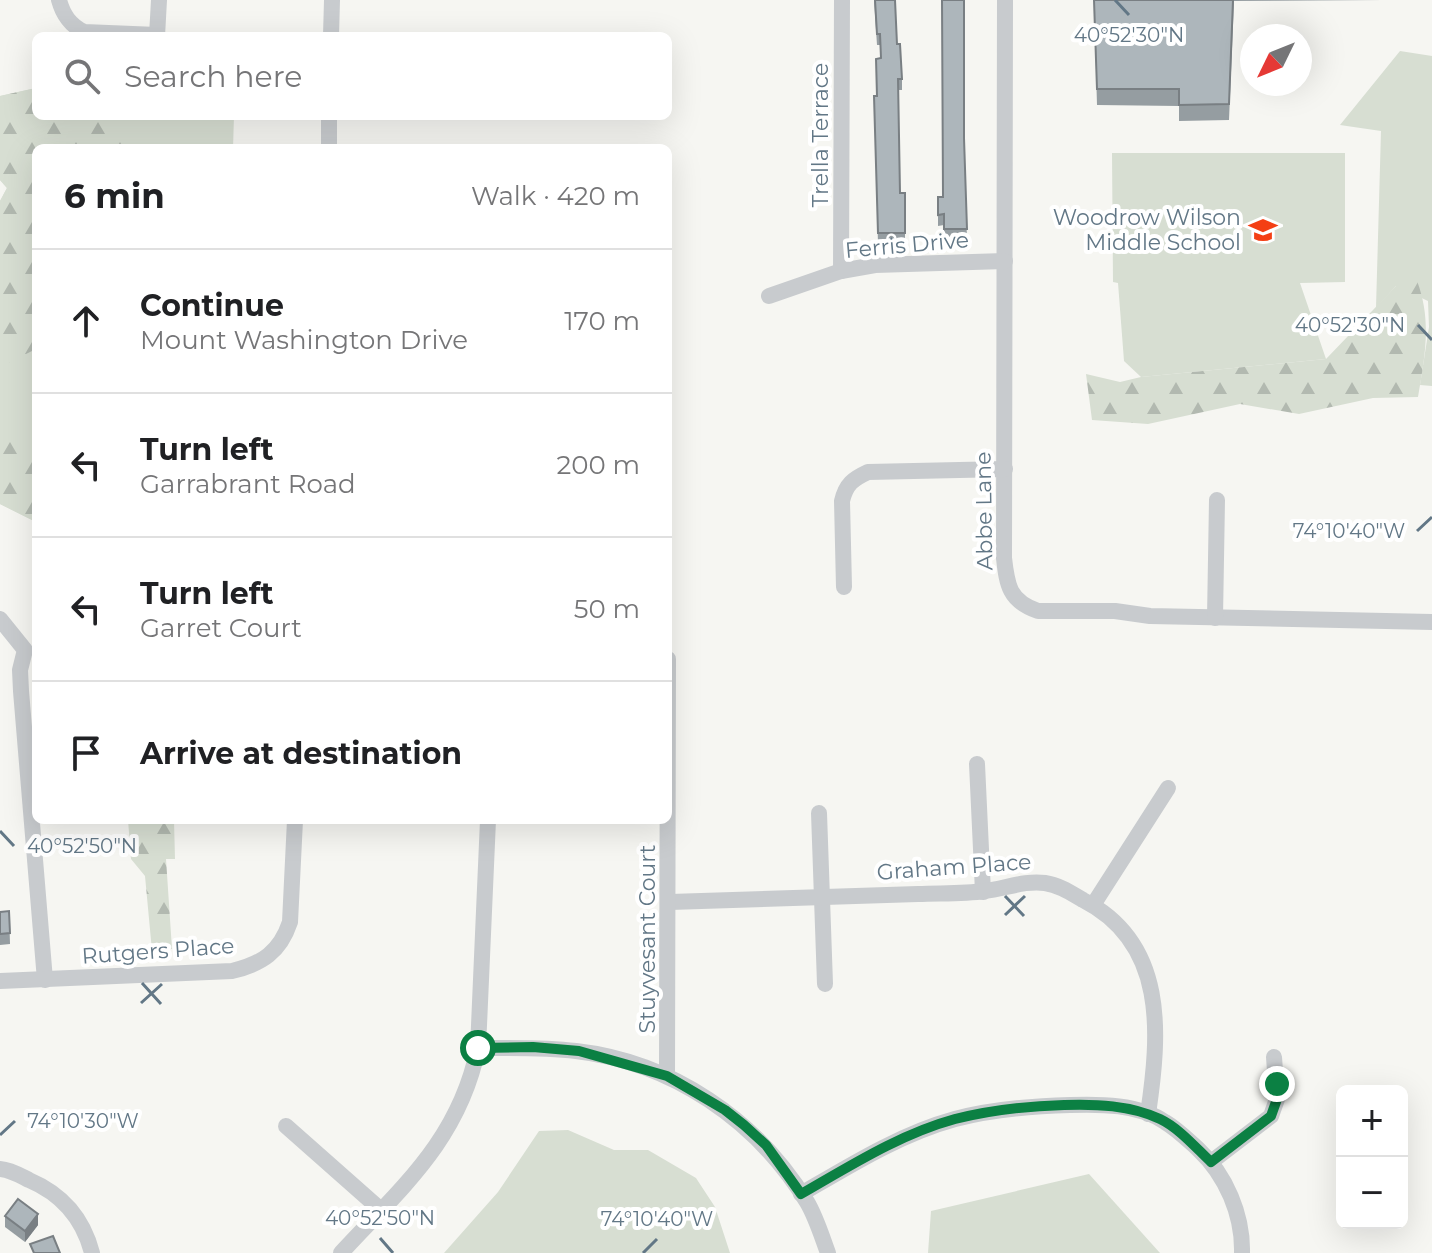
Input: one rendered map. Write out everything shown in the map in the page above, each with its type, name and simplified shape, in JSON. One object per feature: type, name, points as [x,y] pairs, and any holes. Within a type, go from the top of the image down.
[{"type":"street","points":[[59,0],[64,15],[74,27],[84,32]]},
{"type":"street","points":[[157,32],[159,0]]},
{"type":"street","points":[[331,32],[332,0]]},
{"type":"street","name":"Trella Terrace","points":[[841,271],[842,0]]},
{"type":"street","name":"Abbe Lane","points":[[1005,0],[1004,558],[1007,585],[1016,598],[1028,608],[1038,611],[1432,622]]},
{"type":"street","points":[[329,120],[329,144]]},
{"type":"street","name":"Ferris Drive","points":[[769,296],[841,271],[875,265],[1005,261]]},
{"type":"street","points":[[844,587],[842,501],[845,488],[854,478],[868,472],[1005,469]]},
{"type":"street","points":[[1215,618],[1217,500]]},
{"type":"street","points":[[0,619],[25,650],[20,670],[32,823]]},
{"type":"street","points":[[977,764],[983,892]]},
{"type":"street","points":[[1093,905],[1168,788]]},
{"type":"street","points":[[819,813],[825,984]]},
{"type":"street","points":[[32,824],[45,980]]},
{"type":"street","name":"Rutgers Place","points":[[0,981],[232,971],[252,967],[265,960],[285,938],[290,922],[295,824]]},
{"type":"street","points":[[341,1253],[434,1152],[473,1074],[478,1048],[488,824]]},
{"type":"street","name":"Stuyvesant Court","points":[[667,1076],[669,824]]},
{"type":"street","name":"Graham Place","points":[[670,902],[983,892],[1043,883],[1058,886],[1117,921],[1141,957],[1153,996],[1157,1026],[1156,1060],[1148,1114]]},
{"type":"street","points":[[478,1048],[533,1047],[579,1051],[667,1076],[725,1110],[766,1145],[808,1203],[828,1253]]},
{"type":"street","points":[[1211,1162],[1271,1116],[1277,1099],[1274,1057]]},
{"type":"street","points":[[801,1194],[863,1158],[953,1120],[1010,1109],[1088,1104],[1120,1107],[1164,1121],[1211,1162],[1224,1180],[1236,1215],[1242,1237],[1242,1253]]},
{"type":"street","points":[[286,1126],[381,1210]]},
{"type":"street","points":[[0,1169],[48,1188],[66,1202],[82,1224],[92,1253]]},
{"type":"green space","points":[[1400,51],[1432,56],[1432,386],[1420,385],[1429,327],[1428,301],[1396,286],[1376,308],[1381,131],[1340,125]]},
{"type":"green space","points":[[32,89],[32,120],[234,120],[233,144],[32,144],[32,520],[0,504],[0,201],[7,188],[0,180],[0,96]]},
{"type":"green space","points":[[32,89],[32,120],[130,120],[132,144],[32,144],[32,351],[0,367],[0,201],[7,188],[0,180],[0,96]]},
{"type":"green space","points":[[1112,153],[1345,153],[1345,282],[1300,283],[1326,359],[1141,377],[1124,361],[1118,283],[1113,282]]},
{"type":"green space","points":[[1417,281],[1426,324],[1418,397],[1373,398],[1299,414],[1240,404],[1148,424],[1092,420],[1086,374],[1120,382],[1141,377],[1326,359],[1396,286]]},
{"type":"green space","points":[[0,420],[32,439],[32,520],[0,504]]},
{"type":"green space","points":[[128,824],[174,824],[175,859],[166,859],[172,949],[152,951],[145,876],[131,859]]},
{"type":"green space","points":[[568,1130],[614,1150],[648,1150],[696,1178],[715,1207],[730,1253],[444,1253],[498,1192],[539,1131]]},
{"type":"green space","points":[[1089,1174],[1160,1253],[928,1253],[931,1211]]},
{"type":"building","points":[[875,0],[895,0],[902,79],[898,79],[900,193],[905,193],[905,233],[878,233],[874,96],[877,96],[876,59],[881,58]]},
{"type":"building","points":[[942,0],[964,0],[967,229],[944,229],[944,214],[938,215],[938,197],[943,197]]},
{"type":"building","points":[[1094,0],[1233,0],[1229,104],[1179,105],[1179,89],[1097,89]]},
{"type":"building","points":[[9,911],[10,933],[0,934],[0,912]]},
{"type":"building","points":[[18,1199],[38,1214],[25,1231],[5,1216]]},
{"type":"building","points":[[53,1236],[60,1253],[34,1253],[30,1244]]},
{"type":"place","name":"Woodrow Wilson Middle School","points":[[1263,230]]},
{"type":"route","points":[[478,1048],[533,1047],[579,1051],[667,1076],[725,1110],[744,1125],[766,1145],[801,1194],[863,1158],[929,1129],[998,1110],[1035,1106],[1088,1104],[1148,1114],[1164,1121],[1211,1162],[1271,1116],[1277,1099],[1277,1084]]}]
